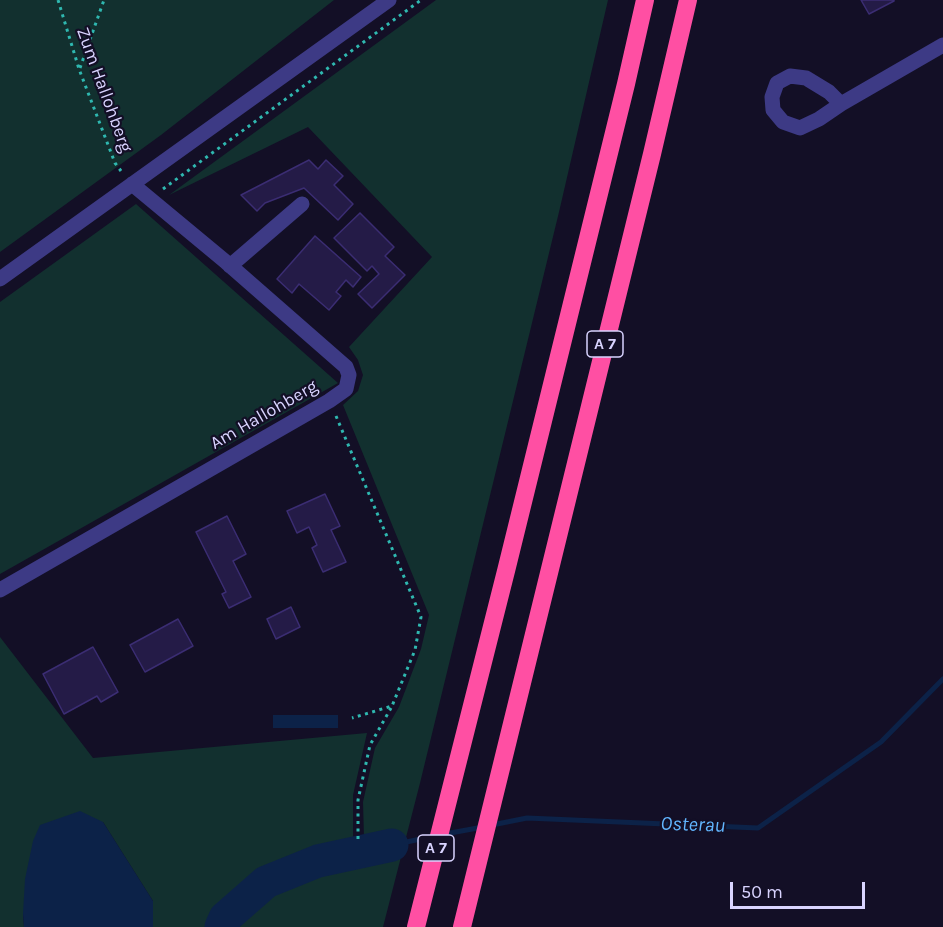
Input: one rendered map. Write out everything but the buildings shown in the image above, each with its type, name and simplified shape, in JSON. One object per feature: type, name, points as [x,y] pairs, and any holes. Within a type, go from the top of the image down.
[{"type":"highway","name":"A 7","points":[[418,920],[645,0]]},
{"type":"highway","name":"A 7","points":[[462,927],[688,0]]},
{"type":"street","points":[[0,279],[389,0]]},
{"type":"street","points":[[841,104],[943,45]]},
{"type":"street","name":"Am Hallohberg","points":[[0,590],[329,401],[346,389],[349,375],[346,367],[132,184]]},
{"type":"street","points":[[230,266],[302,204]]},
{"type":"path","name":"Zum Hallohberg","points":[[58,0],[79,69],[115,163],[132,184]]},
{"type":"path","points":[[79,69],[104,0]]},
{"type":"path","points":[[149,198],[422,0]]},
{"type":"path","points":[[329,401],[421,617],[415,650],[392,706],[370,745],[358,800],[358,839]]},
{"type":"path","points":[[352,718],[392,706]]},
{"type":"green space","points":[[0,0],[334,0],[161,135],[0,252]]},
{"type":"green space","points":[[436,0],[608,0],[559,212],[383,927],[153,927],[153,901],[103,822],[23,914],[24,927],[0,927],[0,637],[93,758],[367,733],[353,795],[353,839],[364,838],[363,802],[375,748],[399,707],[421,649],[429,615],[343,405],[358,391],[363,375],[358,360],[349,347],[432,257],[308,127],[169,195]]},
{"type":"green space","points":[[136,204],[338,383],[0,574],[0,302]]},
{"type":"water","points":[[273,715],[338,715],[338,728],[273,728]]},
{"type":"water","points":[[80,811],[103,822],[153,901],[153,927],[24,927],[25,879],[33,841],[40,825]]},
{"type":"waterway","name":"Osterau","points":[[492,825],[527,818],[758,828],[881,742],[943,679]]},
{"type":"waterway","name":"Osterau","points":[[445,834],[483,827]]},
{"type":"waterway","name":"Osterau","points":[[392,845],[435,836]]},
{"type":"waterway","points":[[221,927],[225,918],[266,882],[318,861],[392,845]]}]
